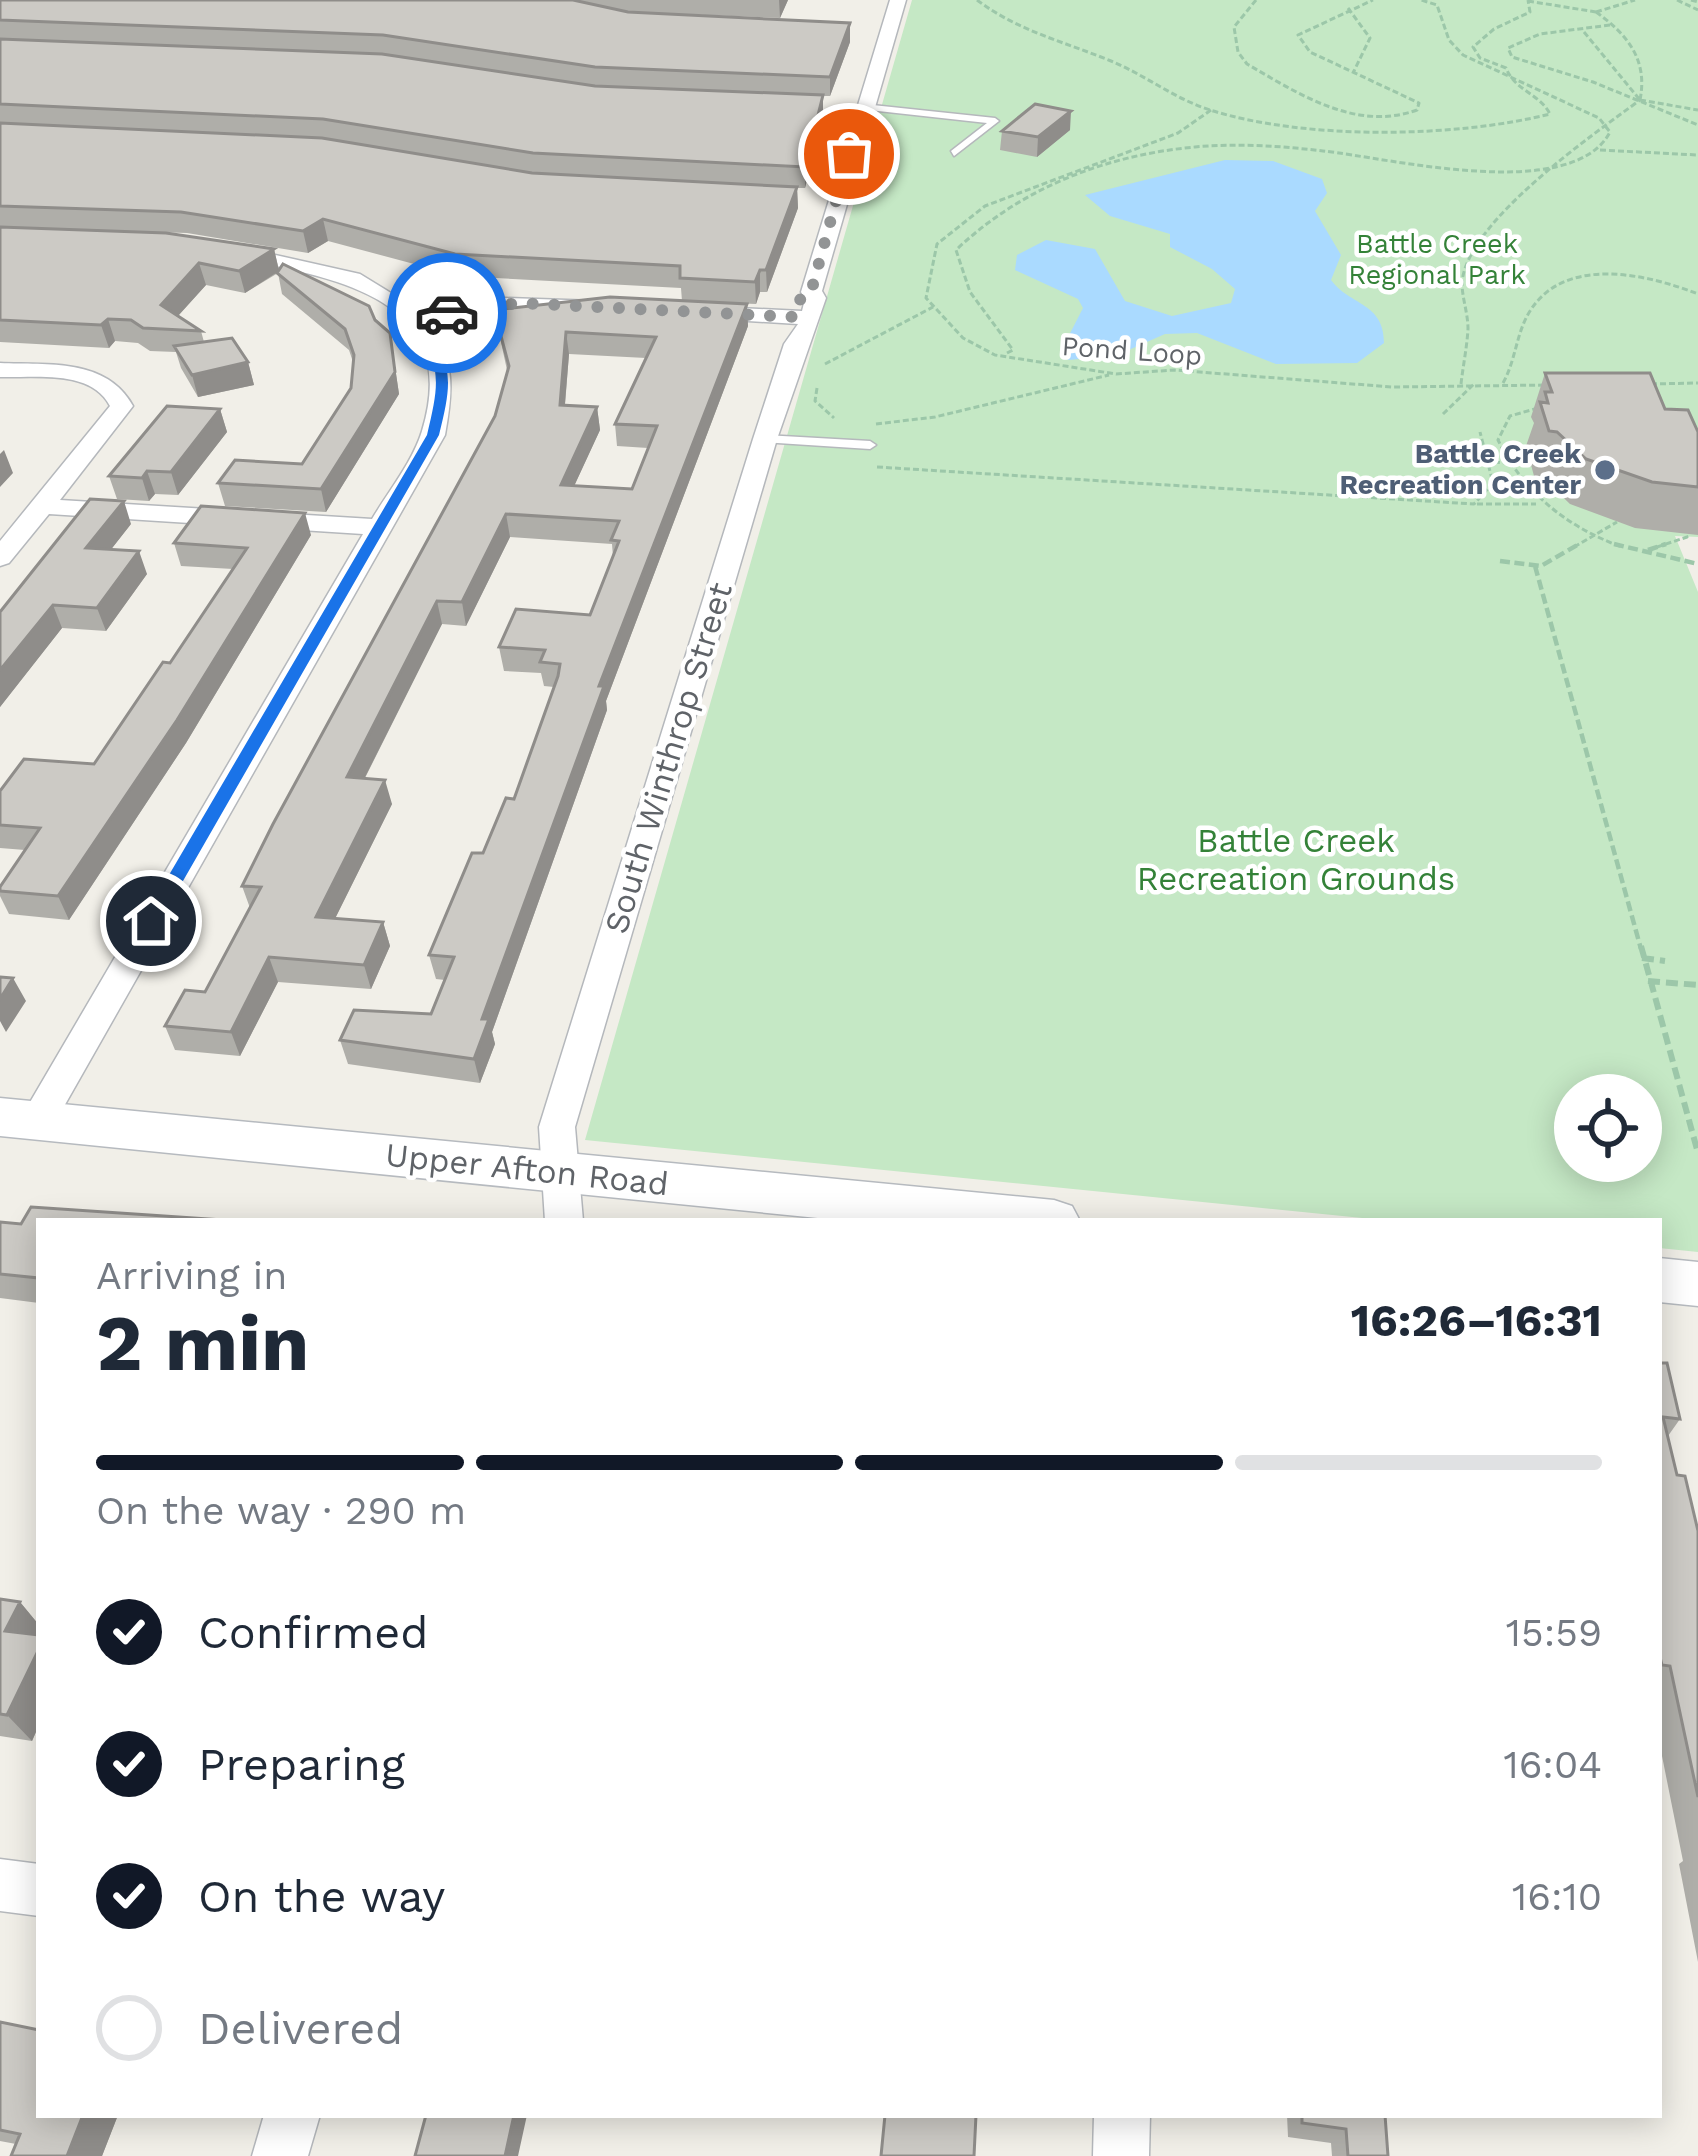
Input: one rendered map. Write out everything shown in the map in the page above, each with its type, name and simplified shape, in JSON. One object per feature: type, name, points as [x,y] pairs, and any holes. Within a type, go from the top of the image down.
[{"type":"street","name":"South Winthrop Street","points":[[561,1197],[557,1127],[800,326],[816,298],[811,292],[826,200],[855,107],[898,0]]},
{"type":"street","points":[[867,31],[889,32]]},
{"type":"street","points":[[18,1119],[433,435],[443,407],[442,361],[421,320],[393,299],[331,272],[212,250]]},
{"type":"street","points":[[421,320],[505,304],[613,308]]},
{"type":"street","points":[[683,311],[800,326]]},
{"type":"street","points":[[0,370],[72,374],[113,389],[122,406],[118,418],[0,558]]},
{"type":"street","points":[[44,506],[377,526]]},
{"type":"street","name":"Upper Afton Road","points":[[18,1119],[561,1197],[992,1218]]},
{"type":"street","points":[[1662,1280],[1698,1284]]},
{"type":"street","points":[[0,1885],[36,1890]]},
{"type":"street","points":[[280,2156],[291,2118]]},
{"type":"street","points":[[1121,2156],[1122,2118]]},
{"type":"lane","points":[[855,107],[995,121],[954,153]]},
{"type":"lane","points":[[765,439],[870,445]]},
{"type":"path","points":[[977,0],[1004,20],[1115,63],[1210,110],[1289,123],[1412,130],[1478,127],[1550,113],[1547,105],[1518,88],[1506,68],[1480,58],[1474,45],[1530,12],[1526,0],[1596,12],[1634,0]]},
{"type":"path","points":[[1256,0],[1234,27],[1238,52],[1246,64],[1326,103],[1385,121],[1402,119],[1418,110],[1418,103],[1310,52],[1298,35],[1372,0]]},
{"type":"path","points":[[1421,0],[1437,5],[1456,50],[1576,104],[1606,126],[1609,137],[1597,150]]},
{"type":"path","points":[[1677,0],[1698,10]]},
{"type":"path","points":[[1691,0],[1698,2]]},
{"type":"path","points":[[1348,8],[1370,38],[1353,71]]},
{"type":"path","points":[[1461,384],[1468,326],[1462,279],[1503,212],[1550,168],[1640,102],[1647,74],[1642,56],[1596,12]]},
{"type":"path","points":[[1610,25],[1584,32],[1540,34],[1508,48],[1512,57],[1593,82],[1698,125]]},
{"type":"path","points":[[1584,32],[1640,102],[1698,110]]},
{"type":"path","points":[[1006,354],[995,355],[963,338],[926,298],[931,257],[956,226],[1029,186],[1178,133],[1210,110]]},
{"type":"path","name":"Pond Loop","points":[[1006,354],[1012,350],[958,276],[956,250],[980,223],[1014,203],[1119,162],[1196,147],[1301,146],[1527,172]]},
{"type":"path","points":[[1527,172],[1597,150],[1698,155]]},
{"type":"path","points":[[1527,172],[1536,182]]},
{"type":"path","points":[[1503,383],[1515,365],[1522,329],[1534,302],[1580,276],[1640,278],[1698,294]]},
{"type":"path","points":[[825,364],[932,307]]},
{"type":"path","name":"Pond Loop","points":[[1006,354],[1116,374],[1174,370],[1392,387],[1476,382],[1561,385]]},
{"type":"path","points":[[870,424],[930,420],[1046,386],[1116,374]]},
{"type":"path","points":[[1443,414],[1476,382]]},
{"type":"path","points":[[1634,384],[1698,383]]},
{"type":"path","points":[[818,385],[815,401],[826,416],[840,420]]},
{"type":"path","points":[[1554,409],[1520,409],[1510,416],[1498,440],[1506,463],[1540,504],[1600,537],[1698,565]]},
{"type":"path","points":[[1474,504],[1492,490],[1480,433]]},
{"type":"path","points":[[1466,460],[1531,464]]},
{"type":"path","points":[[856,465],[1474,504],[1540,504]]},
{"type":"path","points":[[1500,561],[1535,566],[1600,537],[1618,522]]},
{"type":"path","points":[[1645,551],[1687,537],[1685,533]]},
{"type":"path","points":[[1535,566],[1698,1153]]},
{"type":"path","points":[[1642,958],[1665,961]]},
{"type":"path","points":[[1648,981],[1698,985]]},
{"type":"green space","name":"Battle Creek Recreation Grounds","points":[[912,0],[1698,0],[1698,537],[1675,536],[1698,592],[1698,1252],[1662,1248],[1662,1218],[1362,1218],[585,1140]]},
{"type":"water","points":[[1225,160],[1273,161],[1322,179],[1327,193],[1315,211],[1341,255],[1331,280],[1372,312],[1383,330],[1384,343],[1357,363],[1276,364],[1197,333],[1165,334],[1115,356],[1068,360],[1063,347],[1083,308],[1078,299],[1015,270],[1017,255],[1046,240],[1095,249],[1125,301],[1172,316],[1231,303],[1235,289],[1212,269],[1170,247],[1170,234],[1110,216],[1085,195]]},
{"type":"building","points":[[0,0],[573,0],[628,12],[850,23],[830,77],[595,67],[383,35],[0,20]]},
{"type":"building","points":[[0,39],[382,54],[595,86],[823,95],[805,167],[533,153],[323,119],[0,104]]},
{"type":"building","points":[[1035,104],[1071,111],[1038,137],[1002,131]]},
{"type":"building","points":[[0,123],[322,138],[532,173],[797,187],[766,270],[760,270],[755,282],[680,278],[680,266],[455,254],[323,219],[303,231],[181,212],[0,206]]},
{"type":"building","points":[[0,227],[166,233],[274,249],[239,271],[199,263],[161,305],[201,331],[143,328],[131,320],[108,319],[101,325],[0,320]]},
{"type":"building","points":[[283,264],[369,306],[375,320],[390,333],[395,372],[321,489],[218,483],[235,460],[302,464],[351,388],[354,355],[345,329],[277,273]]},
{"type":"building","points":[[610,297],[747,304],[599,686],[604,686],[482,1019],[489,1019],[474,1059],[340,1040],[354,1010],[431,1014],[454,957],[429,955],[472,853],[483,853],[506,798],[514,799],[558,676],[560,664],[540,662],[545,650],[499,647],[516,609],[590,615],[619,541],[611,540],[619,521],[506,514],[462,602],[437,601],[347,777],[385,780],[316,917],[383,922],[364,965],[269,957],[231,1032],[165,1026],[185,990],[205,992],[261,887],[242,886],[273,824],[495,416],[509,366],[494,310]],"holes":[[[566,332],[656,337],[615,424],[657,426],[632,489],[561,485],[597,407],[560,405]]]},
{"type":"building","points":[[232,338],[248,362],[192,375],[174,346]]},
{"type":"building","points":[[1545,373],[1650,373],[1665,409],[1688,410],[1698,432],[1698,487],[1652,482],[1586,459],[1557,432],[1549,431],[1540,402],[1548,403],[1545,392],[1552,392]]},
{"type":"building","points":[[167,406],[220,409],[171,472],[147,471],[142,478],[109,476]]},
{"type":"building","points":[[90,499],[124,501],[86,548],[139,551],[97,608],[53,605],[0,670],[0,612]]},
{"type":"building","points":[[201,506],[305,513],[177,720],[58,896],[0,891],[40,828],[0,825],[0,791],[24,759],[94,764],[163,662],[170,663],[247,548],[174,543]]},
{"type":"building","points":[[0,977],[13,978],[0,999]]},
{"type":"building","points":[[31,1207],[194,1218],[36,1218],[36,1278],[0,1274],[0,1222],[21,1224]]},
{"type":"building","points":[[1662,1363],[1667,1363],[1680,1419],[1663,1417],[1677,1475],[1685,1476],[1698,1531],[1698,1797],[1670,1666],[1662,1665]]},
{"type":"building","points":[[0,1599],[20,1602],[5,1631],[36,1635],[36,1655],[7,1715],[0,1714]]},
{"type":"building","points":[[0,2022],[36,2029],[36,2118],[82,2118],[67,2156],[11,2156],[20,2134],[0,2130]]},
{"type":"building","points":[[425,2118],[513,2118],[505,2156],[415,2156]]},
{"type":"building","points":[[885,2118],[976,2118],[974,2156],[881,2156]]},
{"type":"building","points":[[1302,2118],[1385,2118],[1388,2156],[1348,2156],[1346,2129],[1302,2123]]},
{"type":"way so far","points":[[447,313],[518,303],[795,317],[801,297],[811,292],[849,154]]},
{"type":"place","name":"Battle Creek Recreation Center","points":[[1605,470]]},
{"type":"route","points":[[151,921],[433,435],[446,383],[434,340],[421,320],[447,313]]},
{"type":"park label","name":"Battle Creek Regional Park","points":[[1437,260]]}]
